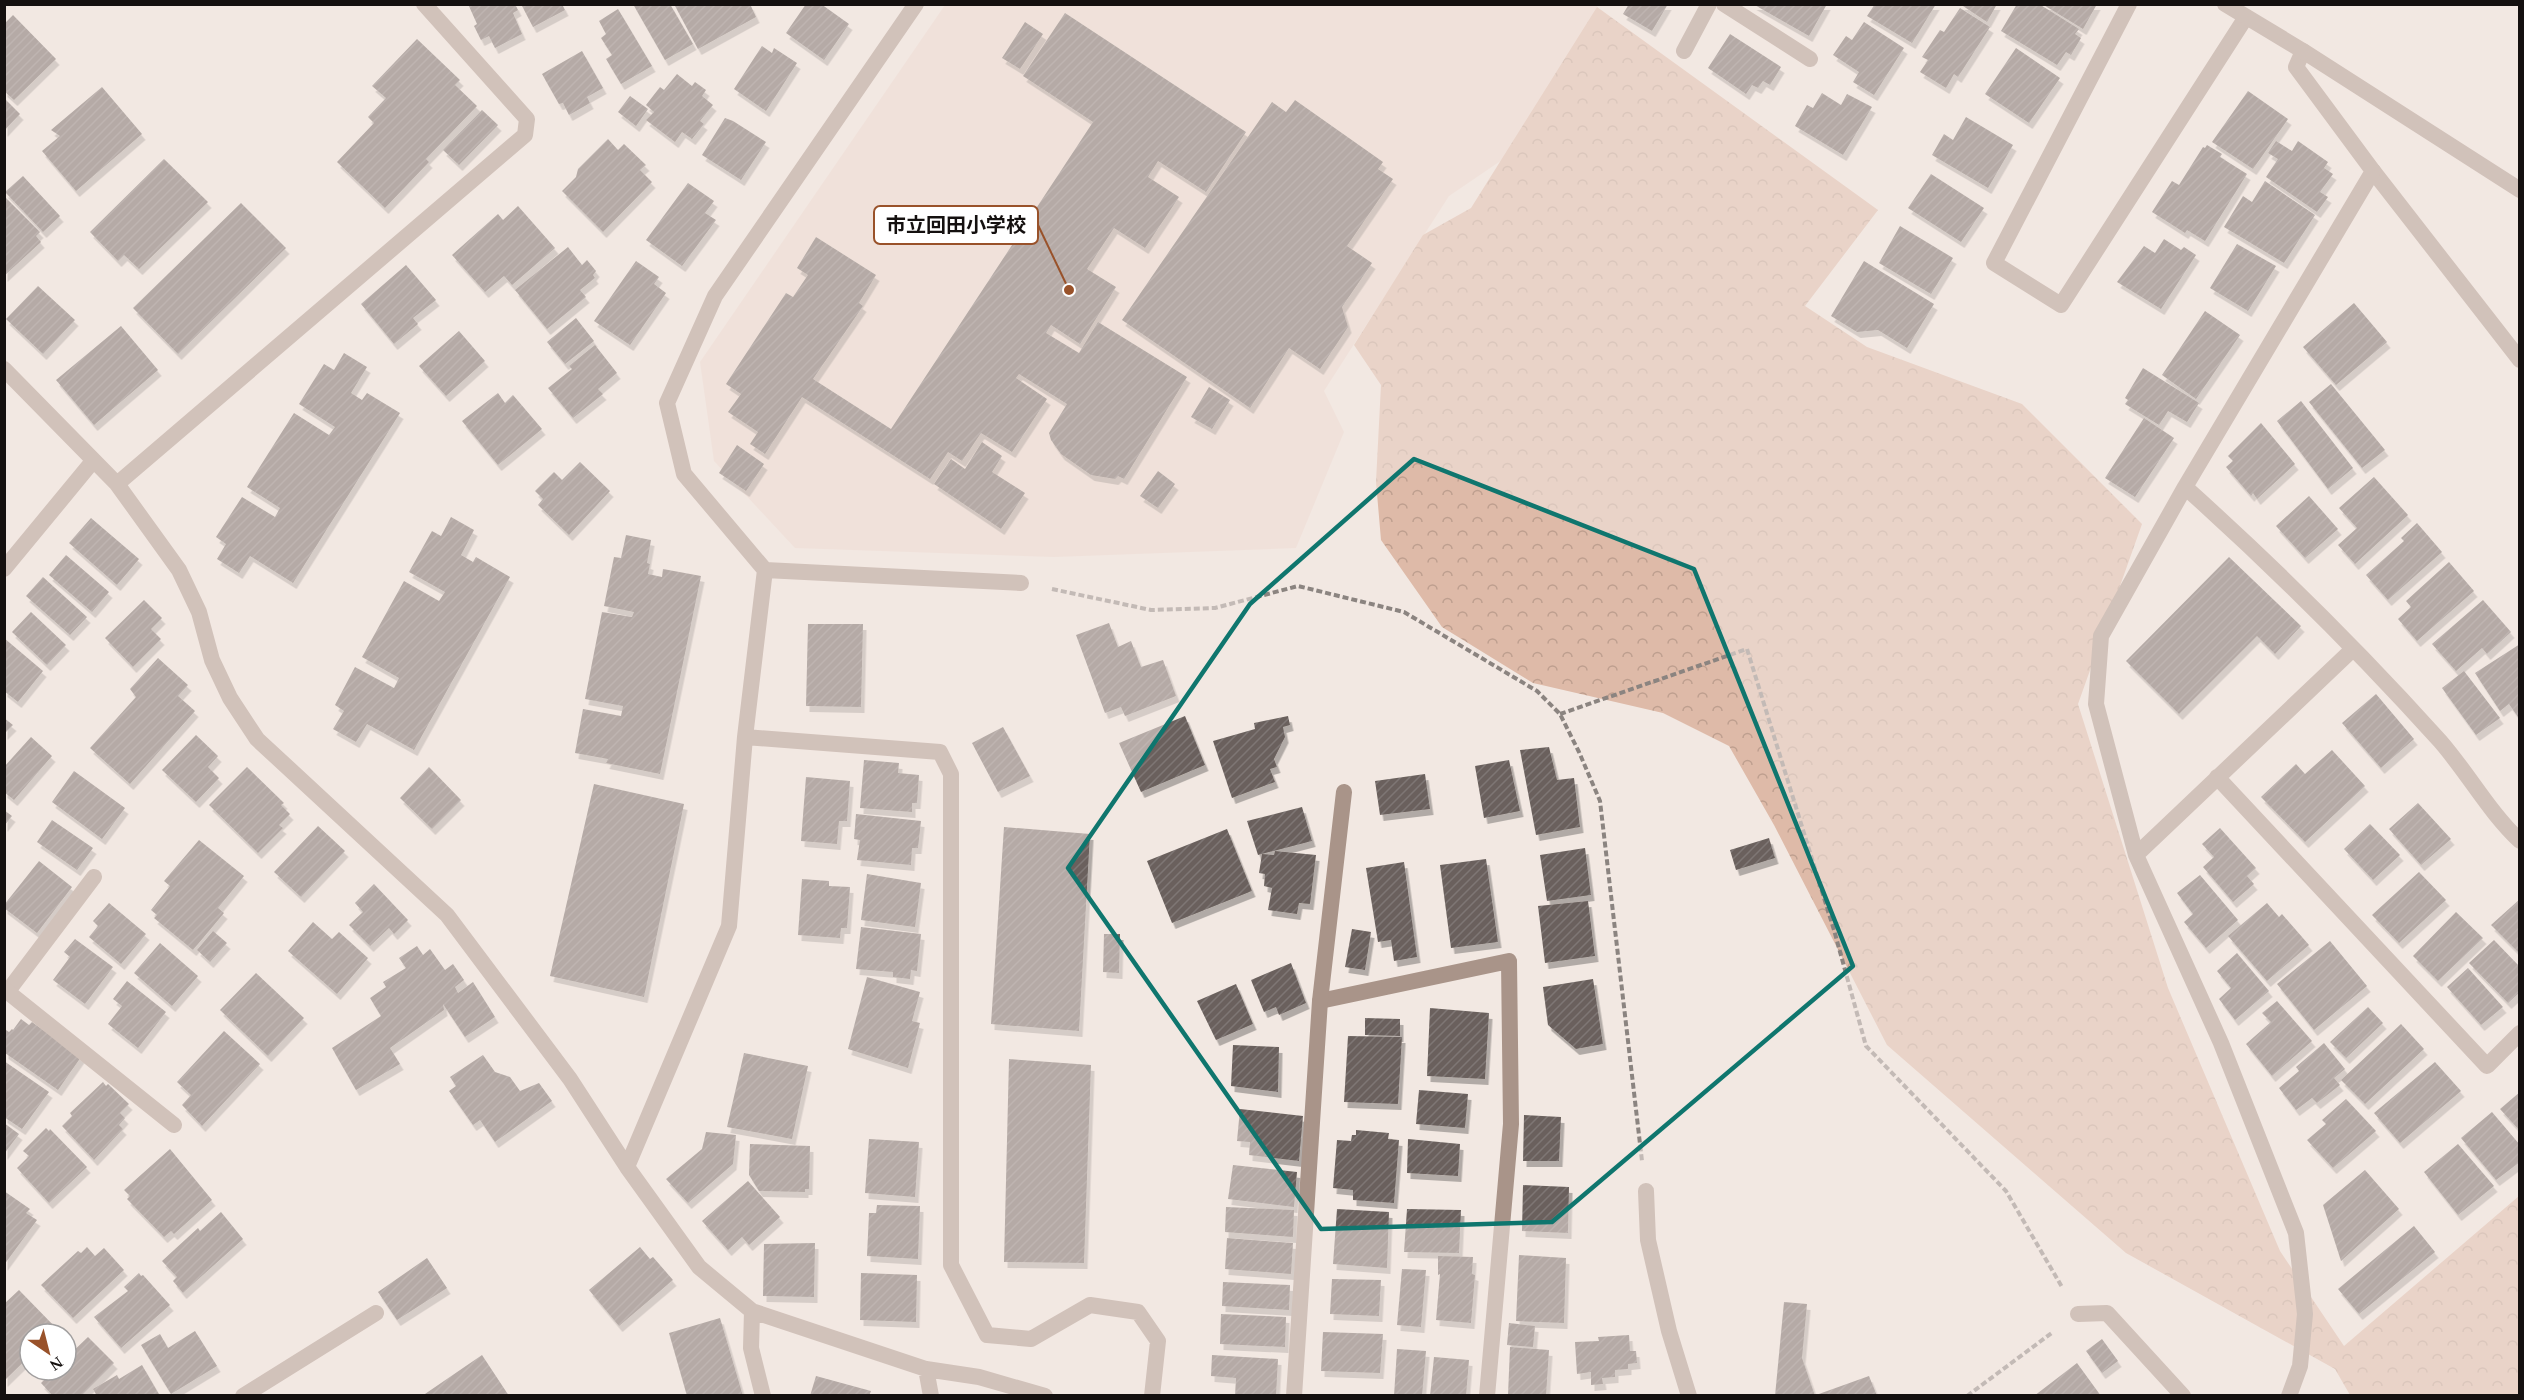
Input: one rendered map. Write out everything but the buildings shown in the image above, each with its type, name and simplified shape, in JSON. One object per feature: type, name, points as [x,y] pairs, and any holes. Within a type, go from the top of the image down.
[{"type":"street","points":[[117,484],[525,135],[527,119],[424,4]]},
{"type":"street","points":[[916,4],[715,296],[667,403],[684,474],[765,570],[1021,583]]},
{"type":"street","points":[[1684,51],[1709,4]]},
{"type":"street","points":[[1724,4],[1810,59]]},
{"type":"street","points":[[2129,4],[1994,263],[2061,305],[2246,17]]},
{"type":"street","points":[[2225,4],[2303,51],[2520,190]]},
{"type":"street","points":[[2303,51],[2296,67],[2373,171],[2520,360]]},
{"type":"street","points":[[2289,1395],[2300,1366],[2305,1314],[2296,1233],[2221,1043],[2136,855],[2096,704],[2101,636],[2185,487],[2373,171]]},
{"type":"street","points":[[4,369],[117,484],[179,570],[199,612],[212,660],[230,698],[257,739],[447,915],[570,1079],[627,1167],[699,1267],[752,1311],[926,1369],[979,1377],[1045,1395]]},
{"type":"street","points":[[4,569],[93,461]]},
{"type":"street","points":[[2185,487],[2266,560],[2442,743],[2506,828],[2520,841]]},
{"type":"street","points":[[627,1167],[729,926],[745,737],[765,570]]},
{"type":"street","points":[[2136,855],[2353,649]]},
{"type":"street","points":[[745,737],[940,752],[951,774],[951,1265],[987,1335],[1031,1339],[1090,1305],[1138,1312],[1158,1341],[1152,1395]]},
{"type":"street","points":[[2217,777],[2487,1066],[2520,1033]]},
{"type":"street","points":[[1294,1395],[1320,1001],[1344,792]]},
{"type":"street","points":[[94,877],[6,990],[174,1125]]},
{"type":"street","points":[[1320,1001],[1509,961],[1511,1124],[1488,1395]]},
{"type":"street","points":[[1646,1191],[1648,1240],[1669,1331],[1689,1395]]},
{"type":"street","points":[[752,1311],[751,1348],[763,1395]]},
{"type":"street","points":[[243,1395],[376,1313]]},
{"type":"street","points":[[2078,1314],[2107,1313],[2183,1395]]},
{"type":"street","points":[[926,1369],[931,1395]]},
{"type":"path","points":[[1021,583],[1108,599],[1151,610],[1215,608],[1298,585],[1404,612],[1537,691],[1560,714],[1600,801],[1646,1191]]},
{"type":"path","points":[[1560,714],[1747,649],[1834,930],[1866,1046],[2006,1191],[2078,1314],[1967,1395]]},
{"type":"highlighted area","points":[[1414,459],[1694,569],[1853,966],[1552,1222],[1321,1229],[1068,868],[1250,604]]},
{"type":"shaded area","points":[[945,5],[1598,5],[1524,145],[1449,196],[1324,391],[1344,432],[1296,548],[1054,557],[795,548],[714,461],[700,362]]},
{"type":"green space","points":[[1597,7],[1878,210],[1805,306],[1867,347],[2022,404],[2142,524],[2078,704],[2168,988],[2280,1251],[2344,1346],[2519,1196],[2519,1395],[2350,1395],[2335,1369],[2126,1253],[1887,1045],[1774,825],[1729,746],[1663,713],[1533,683],[1442,627],[1381,540],[1376,482],[1381,385],[1354,345],[1423,235],[1471,208]]},
{"type":"place","name":"市立回田小学校","points":[[1069,290]]}]
